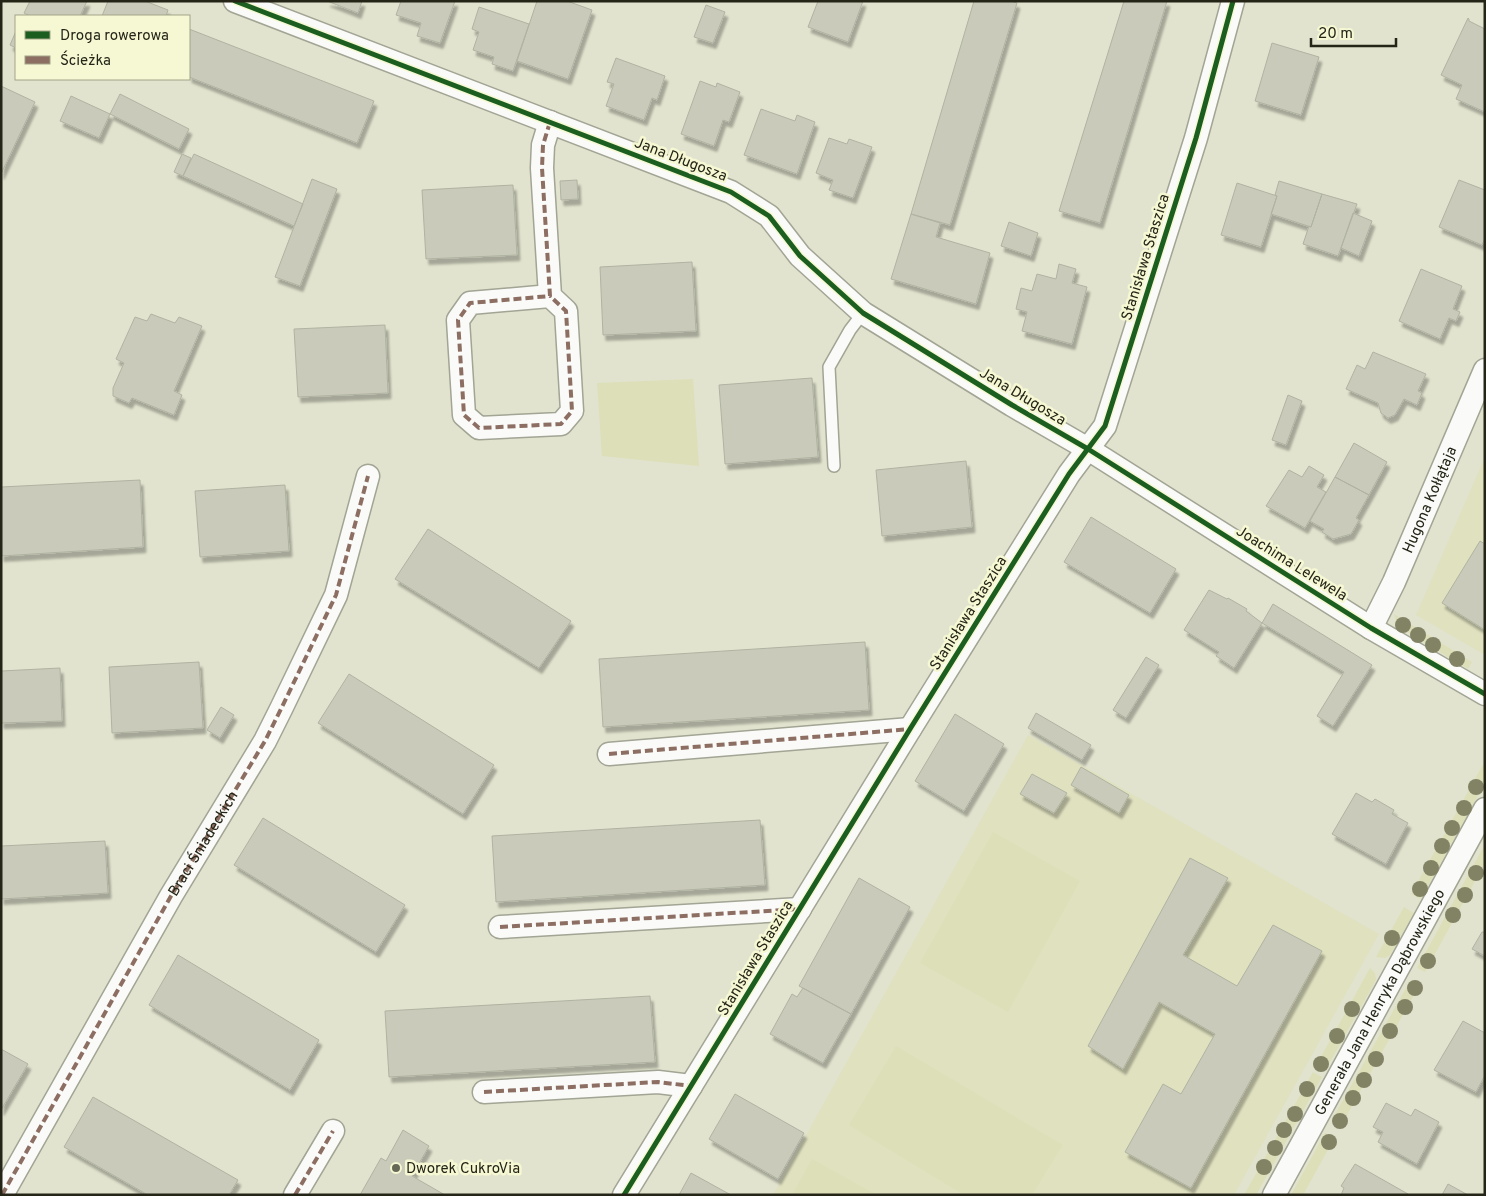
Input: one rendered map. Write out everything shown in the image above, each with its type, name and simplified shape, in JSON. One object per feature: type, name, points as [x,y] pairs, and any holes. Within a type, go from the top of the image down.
[{"type":"street","name":"Jana Długosza","points":[[235,1],[731,192],[769,216],[800,256],[863,313],[1012,405],[1088,449]]},
{"type":"street","name":"Stanisława Staszica","points":[[624,1195],[1069,474],[1105,426],[1196,138],[1234,1]]},
{"type":"street","points":[[550,122],[543,145],[542,168],[550,296],[566,312],[572,411],[561,424],[479,428],[464,415],[458,320],[470,303],[550,296]]},
{"type":"street","name":"Hugona Kołłątaja","points":[[1371,628],[1394,582],[1485,370]]},
{"type":"street","name":"Joachima Lelewela","points":[[1088,449],[1371,628],[1485,694]]},
{"type":"street","name":"Braci Śniadeckich","points":[[2,1195],[172,896],[265,741],[336,595],[368,476]]},
{"type":"street","points":[[609,754],[870,734],[910,729]]},
{"type":"street","name":"Generała Jana Henryka Dąbrowskiego","points":[[1274,1195],[1485,809]]},
{"type":"street","points":[[500,928],[800,909]]},
{"type":"street","points":[[484,1092],[658,1082],[691,1086]]},
{"type":"street","points":[[295,1195],[333,1131]]},
{"type":"lane","points":[[834,466],[830,367],[850,330],[863,313]]},
{"type":"shaded area","points":[[693,379],[699,466],[602,456],[597,383]]},
{"type":"shaded area","points":[[1485,457],[1485,655],[1416,615]]},
{"type":"shaded area","points":[[1394,614],[1472,662],[1468,669],[1403,630],[1398,625]]},
{"type":"shaded area","points":[[1028,735],[1379,934],[1234,1195],[773,1195]]},
{"type":"shaded area","points":[[1485,761],[1485,783],[1421,899],[1411,894]]},
{"type":"shaded area","points":[[993,832],[1080,881],[1008,1012],[920,963]]},
{"type":"shaded area","points":[[1485,844],[1485,863],[1425,972],[1417,968]]},
{"type":"shaded area","points":[[1404,907],[1414,913],[1390,955],[1385,958],[1376,957]]},
{"type":"shaded area","points":[[1370,968],[1375,973],[1376,980],[1326,1069],[1317,1064]]},
{"type":"shaded area","points":[[1410,981],[1419,986],[1342,1124],[1333,1118]]},
{"type":"shaded area","points":[[896,1046],[1063,1145],[1032,1195],[964,1195],[849,1125]]},
{"type":"shaded area","points":[[1313,1072],[1322,1077],[1256,1195],[1244,1195]]},
{"type":"shaded area","points":[[1325,1133],[1335,1137],[1303,1195],[1291,1195]]},
{"type":"shaded area","points":[[812,1159],[877,1195],[792,1195]]},
{"type":"building","points":[[30,1],[87,1],[80,15],[28,15],[24,13]]},
{"type":"building","points":[[108,1],[145,1],[168,10],[166,15],[102,15]]},
{"type":"building","points":[[327,1],[362,1],[358,13]]},
{"type":"building","points":[[401,1],[455,1],[440,43],[417,36],[421,23],[396,15]]},
{"type":"building","points":[[537,1],[567,1],[592,10],[568,79],[517,61]]},
{"type":"building","points":[[818,1],[863,1],[848,42],[808,27]]},
{"type":"building","points":[[974,1],[1011,1],[1017,3],[950,225],[911,214]]},
{"type":"building","points":[[1124,1],[1167,1],[1100,223],[1059,211]]},
{"type":"building","points":[[706,5],[725,12],[713,43],[694,37]]},
{"type":"building","points":[[479,7],[529,24],[513,71],[492,64],[494,57],[473,50],[479,32],[472,29]]},
{"type":"building","points":[[1468,18],[1469,21],[1485,29],[1485,112],[1456,99],[1462,85],[1441,75]]},
{"type":"building","points":[[190,29],[374,101],[357,143],[190,77]]},
{"type":"building","points":[[15,33],[15,48],[10,45]]},
{"type":"building","points":[[1272,43],[1319,57],[1301,115],[1255,101]]},
{"type":"building","points":[[616,58],[665,76],[657,100],[652,98],[644,120],[606,106],[614,84],[607,82]]},
{"type":"building","points":[[700,81],[716,87],[717,83],[740,92],[729,122],[723,120],[714,146],[681,134]]},
{"type":"building","points":[[1,86],[35,102],[1,174]]},
{"type":"building","points":[[120,94],[189,129],[179,149],[110,114]]},
{"type":"building","points":[[71,96],[110,114],[99,138],[60,121]]},
{"type":"building","points":[[761,109],[795,121],[797,115],[815,122],[797,174],[744,155]]},
{"type":"building","points":[[829,138],[847,144],[849,139],[872,147],[853,198],[829,190],[833,180],[816,173]]},
{"type":"building","points":[[182,154],[191,158],[183,176],[174,172]]},
{"type":"building","points":[[194,154],[303,204],[294,226],[183,176]]},
{"type":"building","points":[[312,179],[337,189],[300,286],[275,277]]},
{"type":"building","points":[[577,180],[578,199],[561,200],[560,181]]},
{"type":"building","points":[[1459,180],[1485,190],[1485,238],[1482,245],[1439,227]]},
{"type":"building","points":[[1279,181],[1322,194],[1311,227],[1271,214],[1277,196],[1275,195]]},
{"type":"building","points":[[1237,183],[1277,196],[1261,247],[1221,235]]},
{"type":"building","points":[[513,185],[517,255],[426,259],[422,190]]},
{"type":"building","points":[[1322,194],[1357,204],[1338,256],[1303,244]]},
{"type":"building","points":[[1353,213],[1372,221],[1359,256],[1341,248]]},
{"type":"building","points":[[911,214],[940,223],[936,237],[990,253],[976,304],[891,279]]},
{"type":"building","points":[[1009,222],[1038,233],[1031,256],[1001,246]]},
{"type":"building","points":[[692,262],[696,331],[603,335],[600,267]]},
{"type":"building","points":[[1059,264],[1076,269],[1072,283],[1087,287],[1072,344],[1022,331],[1027,312],[1016,309],[1021,288],[1032,291],[1037,274],[1056,279]]},
{"type":"building","points":[[1421,269],[1462,286],[1453,309],[1460,312],[1456,321],[1449,318],[1440,339],[1399,321]]},
{"type":"building","points":[[151,314],[175,323],[179,317],[202,326],[174,391],[182,395],[174,415],[132,398],[129,403],[113,396],[113,388],[124,363],[116,359],[135,317],[147,321]]},
{"type":"building","points":[[385,325],[388,393],[298,397],[294,329]]},
{"type":"building","points":[[1373,352],[1426,374],[1418,391],[1422,393],[1417,405],[1404,399],[1395,415],[1388,418],[1381,413],[1378,403],[1346,389],[1357,365],[1365,369]]},
{"type":"building","points":[[812,378],[818,457],[725,464],[719,385]]},
{"type":"building","points":[[1288,395],[1302,401],[1286,445],[1272,440]]},
{"type":"building","points":[[1354,443],[1387,462],[1369,495],[1335,477]]},
{"type":"building","points":[[966,461],[972,527],[882,536],[876,470]]},
{"type":"building","points":[[1309,466],[1324,475],[1317,487],[1326,492],[1305,528],[1266,506],[1289,470],[1302,477]]},
{"type":"building","points":[[1335,477],[1369,495],[1356,518],[1359,520],[1351,534],[1333,539],[1322,532],[1324,529],[1310,521]]},
{"type":"building","points":[[140,480],[143,547],[1,556],[1,487]]},
{"type":"building","points":[[285,485],[289,551],[200,557],[195,491]]},
{"type":"building","points":[[1091,517],[1176,569],[1150,613],[1064,562]]},
{"type":"building","points":[[428,529],[571,621],[539,668],[395,579]]},
{"type":"building","points":[[1480,541],[1485,544],[1485,630],[1442,603]]},
{"type":"building","points":[[1209,590],[1247,609],[1246,611],[1262,623],[1234,668],[1216,656],[1219,652],[1184,630]]},
{"type":"building","points":[[1273,604],[1372,665],[1333,726],[1317,716],[1344,672],[1262,623]]},
{"type":"building","points":[[865,642],[869,710],[603,727],[599,659]]},
{"type":"building","points":[[1146,657],[1159,665],[1126,718],[1113,710]]},
{"type":"building","points":[[199,662],[203,728],[112,733],[109,667]]},
{"type":"building","points":[[60,668],[62,721],[1,723],[1,671]]},
{"type":"building","points":[[349,674],[494,765],[463,814],[318,723]]},
{"type":"building","points":[[221,707],[234,715],[220,738],[207,730]]},
{"type":"building","points":[[1036,713],[1091,745],[1082,760],[1028,728]]},
{"type":"building","points":[[955,714],[1004,744],[964,811],[915,781]]},
{"type":"building","points":[[1081,767],[1129,795],[1119,813],[1071,785]]},
{"type":"building","points":[[1032,774],[1067,793],[1054,813],[1020,794]]},
{"type":"building","points":[[1356,793],[1372,802],[1375,799],[1394,810],[1392,814],[1408,823],[1386,864],[1332,834]]},
{"type":"building","points":[[263,818],[405,905],[376,952],[234,865]]},
{"type":"building","points":[[760,820],[765,885],[496,902],[492,836]]},
{"type":"building","points":[[105,841],[108,893],[1,899],[1,846]]},
{"type":"building","points":[[1190,858],[1228,878],[1183,955],[1237,986],[1273,925],[1322,951],[1191,1188],[1125,1152],[1163,1084],[1181,1094],[1215,1034],[1159,1002],[1123,1069],[1088,1046]]},
{"type":"building","points":[[859,878],[910,907],[851,1014],[799,986]]},
{"type":"building","points":[[1482,932],[1485,932],[1485,956],[1472,949]]},
{"type":"building","points":[[178,955],[319,1040],[290,1090],[149,1005]]},
{"type":"building","points":[[803,988],[851,1014],[823,1063],[770,1034],[792,994],[797,997]]},
{"type":"building","points":[[650,996],[655,1062],[389,1077],[385,1011]]},
{"type":"building","points":[[1463,1021],[1485,1033],[1485,1075],[1476,1092],[1434,1070]]},
{"type":"building","points":[[1,1049],[28,1064],[1,1110]]},
{"type":"building","points":[[735,1094],[804,1133],[778,1179],[709,1139]]},
{"type":"building","points":[[93,1097],[238,1180],[229,1195],[148,1195],[64,1147]]},
{"type":"building","points":[[1386,1103],[1411,1116],[1415,1109],[1439,1122],[1417,1164],[1378,1142],[1383,1132],[1373,1127]]},
{"type":"building","name":"Dworek CukroVia","points":[[403,1130],[429,1146],[412,1176],[445,1195],[360,1195],[381,1158],[386,1161]]},
{"type":"building","points":[[1355,1164],[1408,1195],[1341,1195],[1344,1188],[1341,1186]]},
{"type":"building","points":[[691,1173],[731,1195],[679,1195]]},
{"type":"building","points":[[1448,1184],[1468,1195],[1442,1195]]},
{"type":"marked path","points":[[550,122],[543,145],[542,168],[550,296],[470,303],[458,320],[464,415],[479,428],[561,424],[572,411],[566,311],[550,296]]},
{"type":"marked path","points":[[2,1195],[171,896],[265,741],[336,595],[368,476]]},
{"type":"marked path","points":[[609,754],[910,729]]},
{"type":"marked path","points":[[500,927],[800,909]]},
{"type":"marked path","points":[[484,1092],[658,1082],[691,1086]]},
{"type":"marked path","points":[[295,1195],[333,1131]]},
{"type":"cycle path","points":[[235,1],[731,192],[769,216],[800,256],[863,313],[1012,405],[1088,449],[1371,628],[1485,694]]},
{"type":"cycle path","points":[[624,1195],[1069,474],[1105,426],[1196,138],[1233,1]]},
{"type":"place","name":"Dworek CukroVia","points":[[396,1168]]}]
